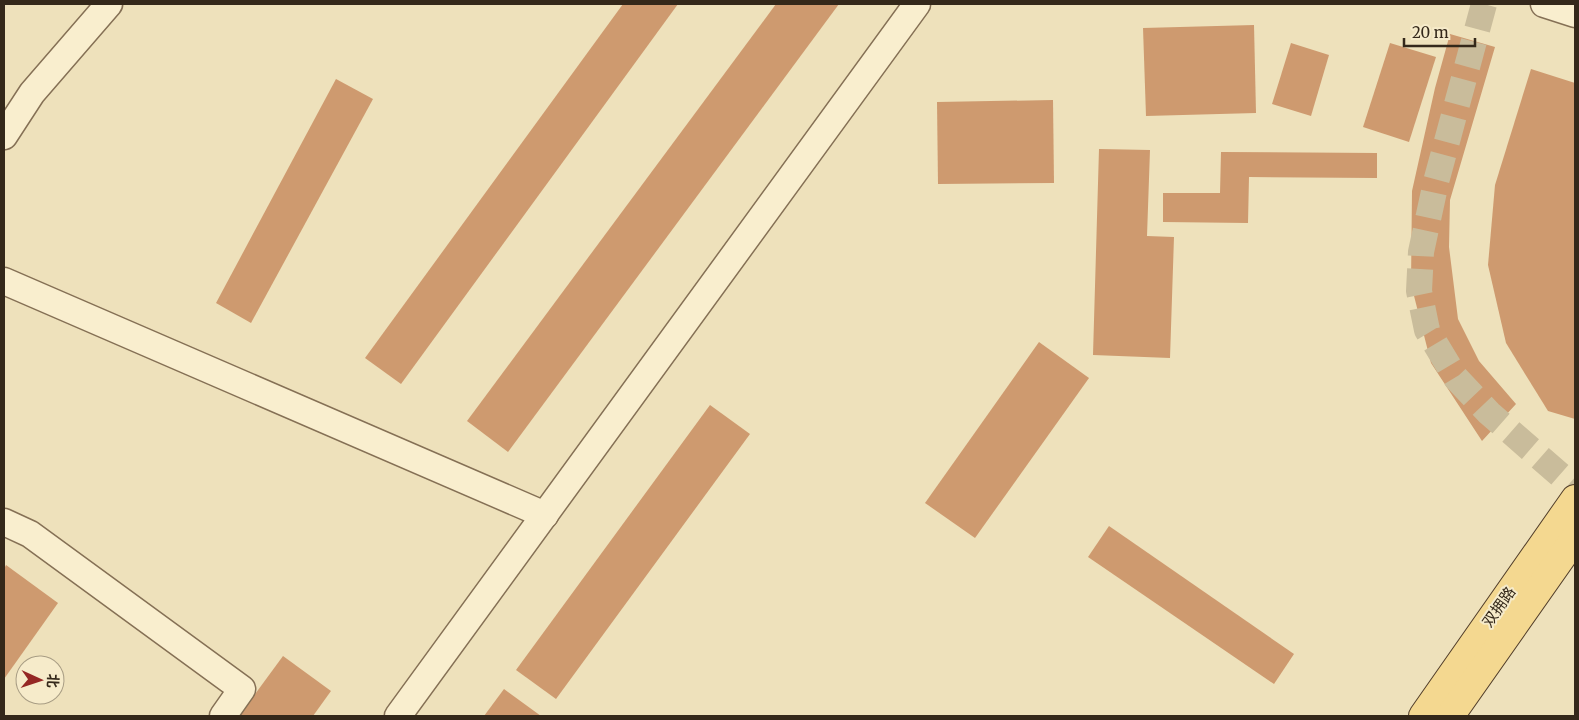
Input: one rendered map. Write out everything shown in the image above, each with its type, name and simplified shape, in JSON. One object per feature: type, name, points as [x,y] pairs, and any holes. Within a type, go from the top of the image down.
[{"type":"main road","name":"双拥路","points":[[1423,716],[1575,498]]},
{"type":"main road","name":"双拥路","points":[[1450,716],[1575,538]]},
{"type":"street","points":[[4,136],[32,93],[109,4]]},
{"type":"street","points":[[398,716],[917,4]]},
{"type":"street","points":[[1544,4],[1575,14]]},
{"type":"street","points":[[4,281],[545,515]]},
{"type":"street","points":[[4,522],[30,534],[242,689],[223,716]]},
{"type":"building","points":[[623,4],[678,4],[401,384],[365,358]]},
{"type":"building","points":[[776,4],[839,4],[508,452],[467,421]]},
{"type":"building","points":[[1254,25],[1256,113],[1146,116],[1143,28]]},
{"type":"building","points":[[1450,34],[1495,47],[1450,200],[1449,247],[1458,319],[1479,361],[1516,404],[1482,441],[1431,363],[1411,284],[1412,191],[1435,88]]},
{"type":"building","points":[[1291,43],[1329,55],[1311,116],[1272,104]]},
{"type":"building","points":[[1390,43],[1436,57],[1409,142],[1363,127]]},
{"type":"building","points":[[1531,69],[1575,83],[1575,419],[1548,411],[1506,343],[1488,265],[1495,185]]},
{"type":"building","points":[[336,79],[373,99],[251,323],[216,303]]},
{"type":"building","points":[[1053,100],[1054,183],[938,184],[937,102]]},
{"type":"building","points":[[1099,149],[1150,150],[1147,236],[1174,237],[1170,358],[1093,355]]},
{"type":"building","points":[[1221,152],[1377,153],[1377,178],[1249,177],[1248,223],[1163,222],[1163,193],[1220,193]]},
{"type":"building","points":[[1039,342],[1089,378],[975,538],[925,503]]},
{"type":"building","points":[[710,405],[750,434],[556,699],[516,670]]},
{"type":"building","points":[[1109,526],[1294,654],[1274,684],[1088,557]]},
{"type":"building","points":[[6,565],[58,603],[21,655],[15,655],[15,664],[4,679],[4,569]]},
{"type":"building","points":[[283,656],[331,691],[313,716],[239,716]]},
{"type":"building","points":[[504,689],[541,716],[484,716]]},
{"type":"tunnel","points":[[1484,4],[1436,182],[1421,252],[1419,291],[1427,330],[1456,378],[1489,413],[1575,488]]}]
